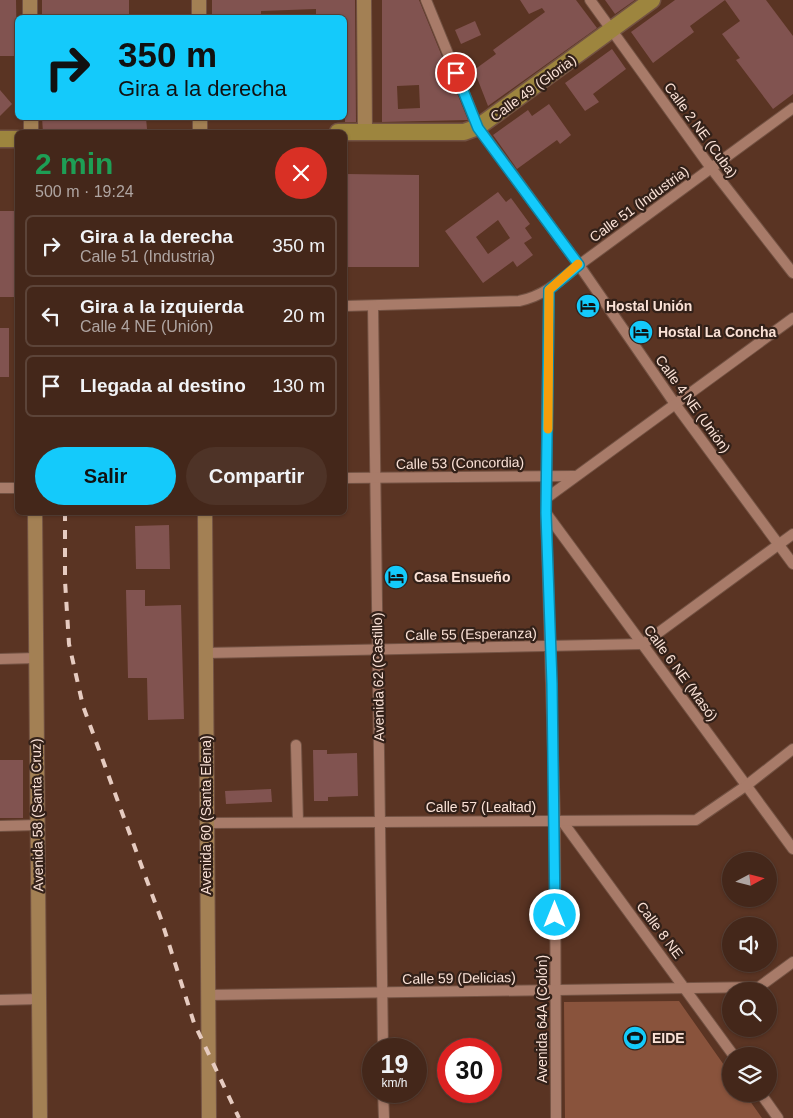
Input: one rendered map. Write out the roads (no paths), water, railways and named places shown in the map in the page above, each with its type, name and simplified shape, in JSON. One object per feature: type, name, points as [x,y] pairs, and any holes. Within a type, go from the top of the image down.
[{"type":"main road","name":"Calle 49 (Gloria)","points":[[347,132],[464,132],[478,128],[652,0]]},
{"type":"main road","points":[[0,139],[15,139]]},
{"type":"street","points":[[30,0],[30,15]]},
{"type":"street","points":[[199,0],[199,15]]},
{"type":"street","points":[[364,0],[365,132]]},
{"type":"street","name":"Calle 4 NE (Unión)","points":[[426,0],[478,128],[579,265],[676,404],[793,564]]},
{"type":"street","name":"Calle 2 NE (Cuba)","points":[[590,0],[711,168],[793,273]]},
{"type":"street","name":"Calle 51 (Industria)","points":[[347,306],[519,301],[531,299],[549,290],[579,265],[793,108]]},
{"type":"street","name":"Avenida 64A (Colón)","points":[[549,290],[548,497],[546,513],[558,821],[556,1118]]},
{"type":"street","name":"Avenida 62 (Castillo)","points":[[373,306],[383,1038]]},
{"type":"street","points":[[548,497],[793,318]]},
{"type":"street","name":"Calle 53 (Concordia)","points":[[347,478],[575,476]]},
{"type":"street","points":[[0,488],[15,488]]},
{"type":"street","name":"Calle 6 NE (Masó)","points":[[546,513],[793,849]]},
{"type":"street","name":"Avenida 58 (Santa Cruz)","points":[[35,515],[40,1118]]},
{"type":"street","name":"Avenida 60 (Santa Elena)","points":[[205,515],[209,1118]]},
{"type":"street","points":[[643,644],[793,534]]},
{"type":"street","name":"Calle 55 (Esperanza)","points":[[205,653],[643,644]]},
{"type":"street","points":[[0,658],[36,658]]},
{"type":"street","points":[[296,745],[298,822]]},
{"type":"street","name":"Calle 57 (Lealtad)","points":[[206,823],[696,820],[793,749]]},
{"type":"street","name":"Calle 8 NE","points":[[558,821],[686,988],[728,1047]]},
{"type":"street","points":[[0,826],[37,825]]},
{"type":"street","name":"Calle 59 (Delicias)","points":[[208,995],[759,987],[793,962]]},
{"type":"street","points":[[0,1000],[39,999]]},
{"type":"street","points":[[767,1102],[778,1118]]},
{"type":"street","points":[[383,1103],[384,1118]]},
{"type":"railway","points":[[65,515],[65,581],[69,644],[83,706],[161,919],[194,1023],[239,1118]]},
{"type":"place","name":"Hostal Unión","points":[[588,306]]},
{"type":"place","name":"Hostal La Concha","points":[[641,332]]},
{"type":"place","name":"Casa Ensueño","points":[[396,577]]},
{"type":"place","name":"EIDE","points":[[635,1038]]}]
